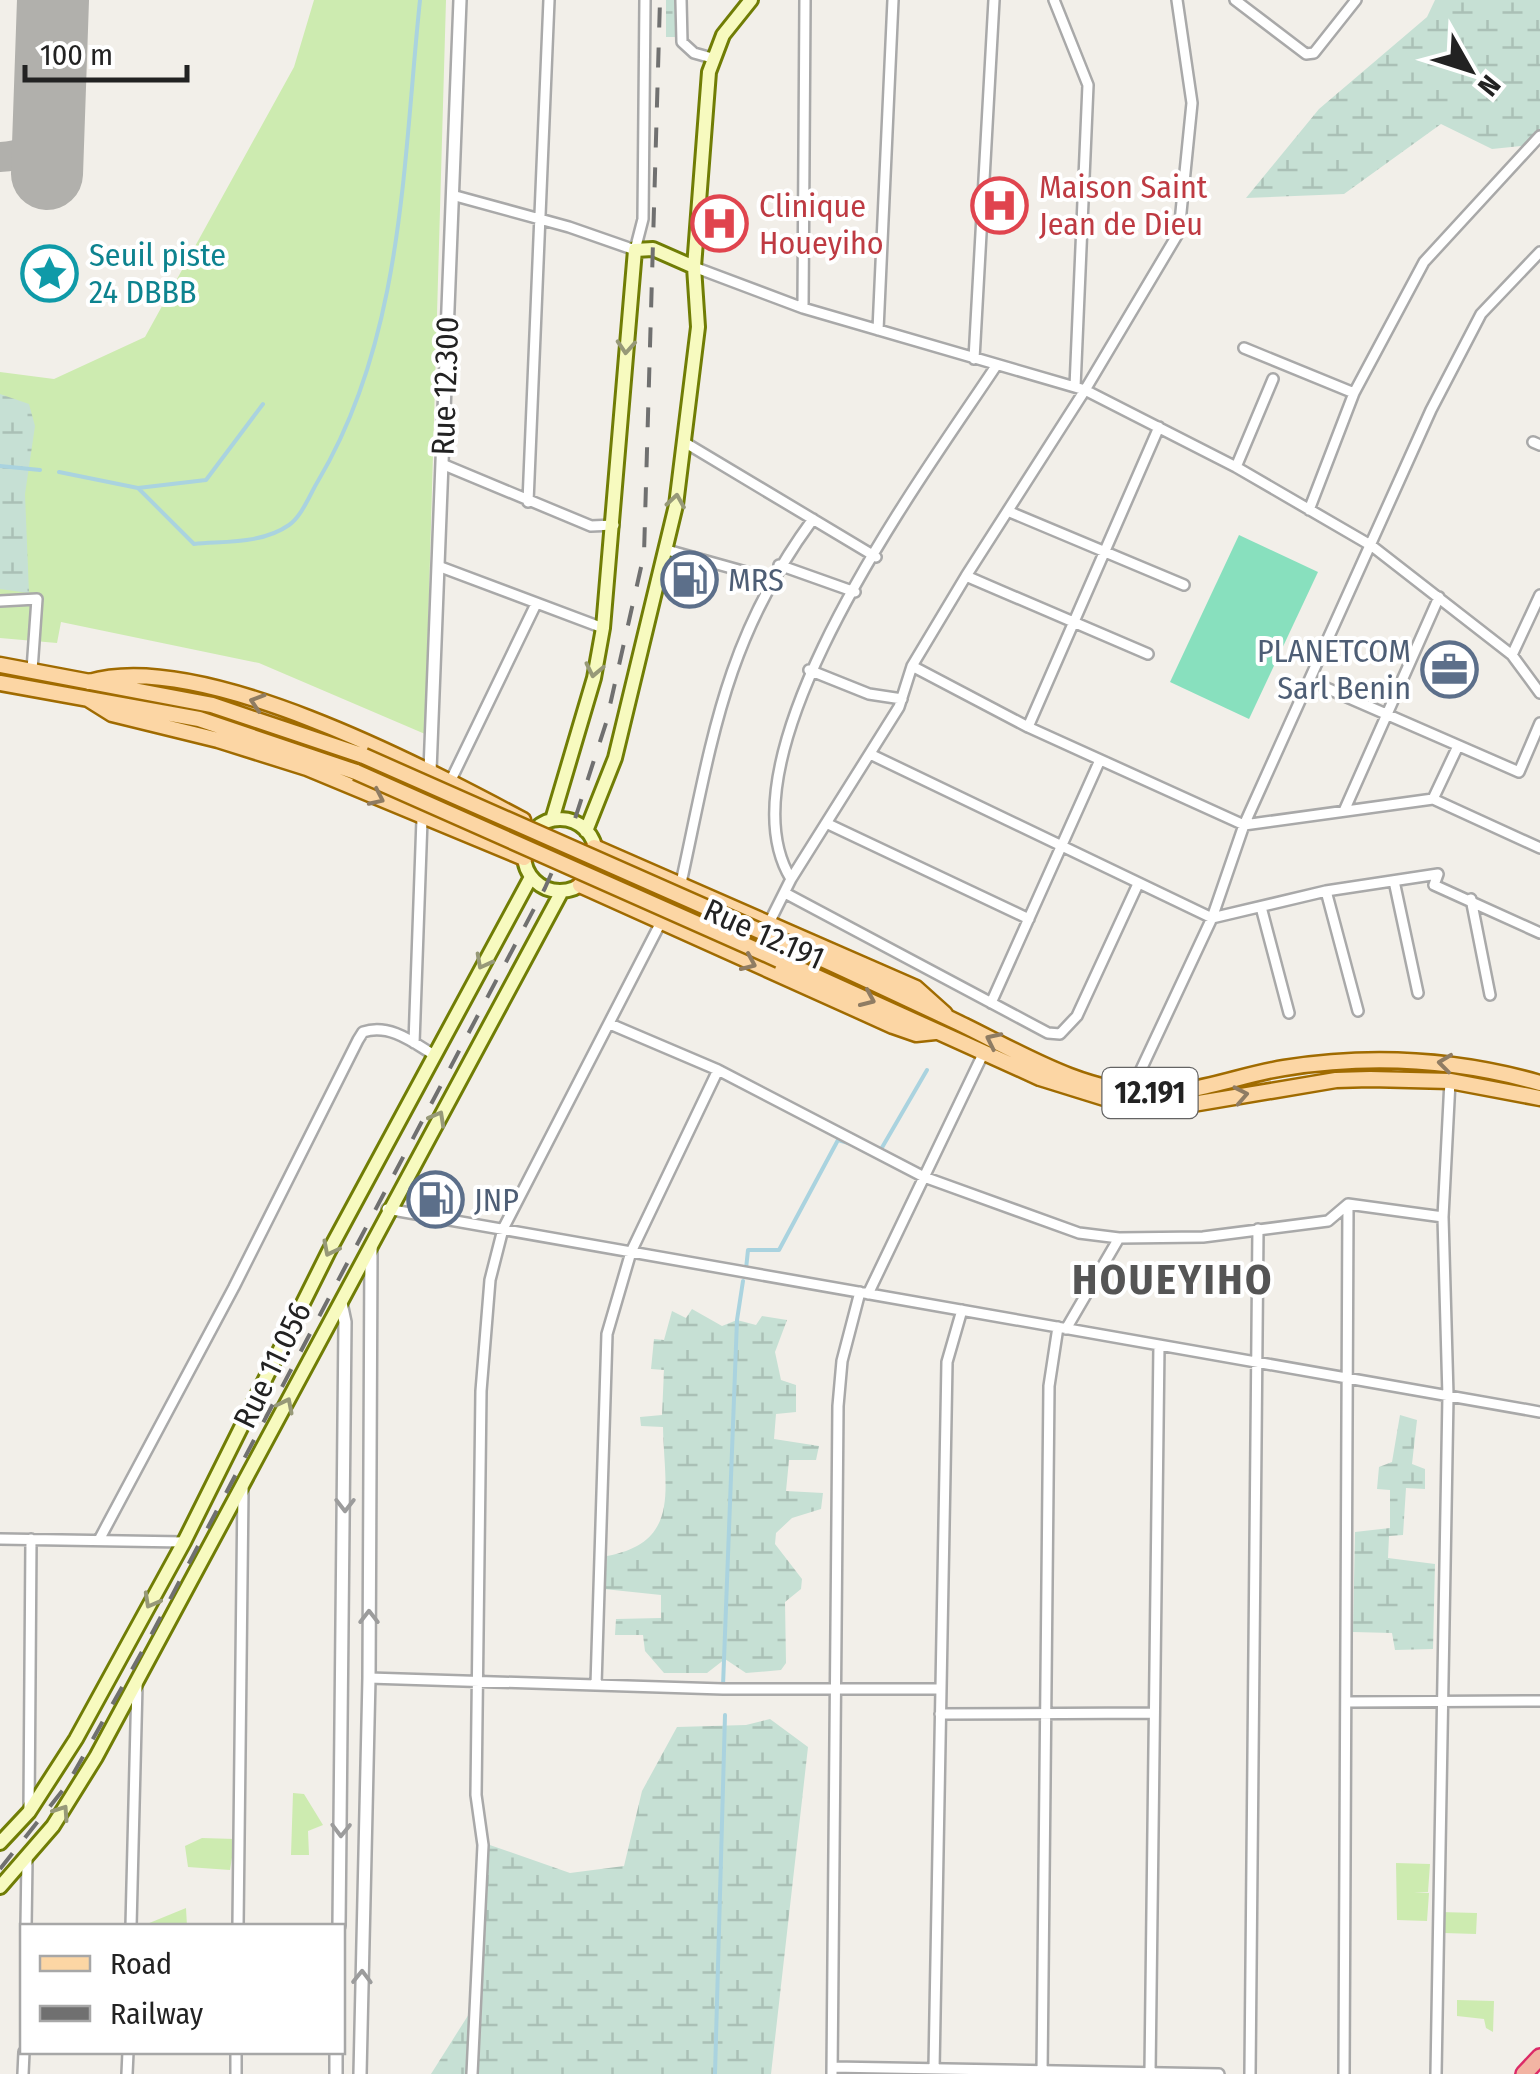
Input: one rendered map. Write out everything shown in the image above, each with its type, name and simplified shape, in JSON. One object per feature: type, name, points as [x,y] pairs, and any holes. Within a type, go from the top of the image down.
[{"type":"highway","points":[[1524,2074],[1540,2057]]},
{"type":"main road","points":[[586,831],[615,758],[667,550],[698,327],[694,267],[712,58],[751,0]]},
{"type":"main road","points":[[552,820],[594,678],[603,628],[635,250],[654,249],[694,267]]},
{"type":"main road","name":"Rue 12.191","points":[[0,664],[212,705],[311,735],[787,944],[1058,1070],[1130,1091],[1193,1091],[1283,1068],[1358,1060],[1457,1064],[1540,1083]]},
{"type":"main road","points":[[90,682],[120,675],[146,675],[240,697],[347,735],[430,771],[537,827]]},
{"type":"main road","name":"Rue 12.191","points":[[0,683],[199,719],[356,772],[1076,1092],[1136,1104],[1192,1104],[1336,1080],[1450,1081],[1540,1098]]},
{"type":"main road","points":[[88,699],[112,714],[218,740],[306,768],[524,858]]},
{"type":"main road","points":[[552,820],[569,820],[586,831],[594,847],[593,868],[580,885],[562,891],[545,888],[531,877],[524,858],[527,841],[537,827],[552,820]]},
{"type":"main road","points":[[594,847],[916,988],[931,997],[949,1018]]},
{"type":"main road","name":"Rue 11.056","points":[[0,1843],[61,1768],[184,1542],[329,1252],[531,877]]},
{"type":"main road","points":[[580,885],[893,1026],[916,1034],[941,1032]]},
{"type":"main road","points":[[0,1887],[26,1860],[77,1790],[244,1489],[387,1209],[562,891]]},
{"type":"street","name":"Rue 12.300","points":[[430,771],[460,0]]},
{"type":"street","points":[[528,502],[549,0]]},
{"type":"street","points":[[452,195],[541,218],[635,250],[643,219],[644,0]]},
{"type":"street","points":[[681,0],[682,42],[694,53],[712,58]]},
{"type":"street","points":[[803,308],[805,0]]},
{"type":"street","points":[[878,330],[894,0]]},
{"type":"street","points":[[974,359],[994,0]]},
{"type":"street","points":[[1054,0],[1088,85],[1080,389]]},
{"type":"street","points":[[769,923],[791,879],[902,699],[912,666],[1179,232],[1192,102],[1177,0]]},
{"type":"street","points":[[1235,0],[1306,54],[1314,53],[1356,0]]},
{"type":"street","points":[[1309,510],[1354,393],[1424,262],[1540,136]]},
{"type":"street","points":[[1130,1091],[1212,918],[1244,825],[1432,410],[1480,314],[1540,252]]},
{"type":"street","points":[[694,267],[803,308],[1080,389],[1159,427],[1372,546],[1512,655],[1540,693]]},
{"type":"street","points":[[1244,348],[1354,393]]},
{"type":"street","points":[[791,879],[777,856],[776,822],[784,742],[809,670],[996,366]]},
{"type":"street","points":[[1236,467],[1273,378]]},
{"type":"street","points":[[1028,727],[1102,550],[1159,427]]},
{"type":"street","points":[[684,442],[876,557]]},
{"type":"street","points":[[442,464],[592,526],[614,526]]},
{"type":"street","points":[[1010,512],[1184,585]]},
{"type":"street","points":[[681,883],[713,726],[771,580],[813,519]]},
{"type":"street","points":[[667,550],[771,580]]},
{"type":"street","points":[[779,565],[855,592]]},
{"type":"street","points":[[438,566],[603,628]]},
{"type":"street","points":[[966,576],[1148,654]]},
{"type":"street","points":[[1512,655],[1537,616],[1540,595]]},
{"type":"street","points":[[1344,811],[1439,596]]},
{"type":"street","points":[[0,601],[38,599],[32,670]]},
{"type":"street","points":[[450,782],[536,604]]},
{"type":"street","points":[[912,666],[1028,727],[1244,825],[1432,799],[1540,848]]},
{"type":"street","points":[[809,670],[869,694],[902,699]]},
{"type":"street","points":[[1324,686],[1519,772],[1540,723]]},
{"type":"street","points":[[1432,799],[1458,746]]},
{"type":"street","points":[[870,754],[1212,918],[1326,891],[1438,874],[1434,885],[1540,933]]},
{"type":"street","points":[[992,1002],[1100,760]]},
{"type":"street","points":[[414,1042],[422,819]]},
{"type":"street","points":[[826,823],[1029,918]]},
{"type":"street","points":[[1394,881],[1418,993]]},
{"type":"street","points":[[785,893],[1048,1033],[1068,1030],[1138,884]]},
{"type":"street","points":[[1326,891],[1358,1012]]},
{"type":"street","points":[[1470,900],[1490,996]]},
{"type":"street","points":[[1261,907],[1289,1013]]},
{"type":"street","points":[[472,2074],[483,1845],[476,1795],[484,1314],[503,1229],[660,924]]},
{"type":"street","points":[[610,1024],[718,1070],[924,1178],[1079,1233],[1119,1238],[1203,1237],[1328,1221],[1348,1204],[1443,1217]]},
{"type":"street","points":[[99,1540],[234,1287],[363,1032],[380,1030],[434,1054]]},
{"type":"street","points":[[984,1052],[864,1293],[839,1382],[832,2071],[934,2068],[1219,2074]]},
{"type":"street","points":[[596,1685],[607,1334],[631,1252],[718,1070]]},
{"type":"street","points":[[1436,2074],[1448,1396],[1443,1217],[1450,1081]]},
{"type":"street","points":[[1344,2074],[1348,1204]]},
{"type":"street","points":[[387,1209],[1540,1412]]},
{"type":"street","points":[[1250,2074],[1258,1229]]},
{"type":"street","points":[[1042,2072],[1050,1386],[1062,1328],[1119,1238]]},
{"type":"street","points":[[360,2074],[369,1678],[370,1246]]},
{"type":"street","points":[[339,1924],[344,1638],[345,1322],[341,1303]]},
{"type":"street","points":[[934,2068],[947,1362],[962,1310]]},
{"type":"street","points":[[1150,2073],[1160,1345]]},
{"type":"street","points":[[238,1924],[244,1489]]},
{"type":"street","points":[[0,1539],[184,1542]]},
{"type":"street","points":[[29,1812],[31,1540]]},
{"type":"street","points":[[369,1678],[596,1685],[941,1688]]},
{"type":"street","points":[[131,1924],[137,1680]]},
{"type":"street","points":[[1346,1702],[1540,1701]]},
{"type":"street","points":[[940,1714],[1154,1713]]},
{"type":"street","points":[[26,1860],[26,1924]]},
{"type":"green space","points":[[314,0],[446,0],[425,734],[259,663],[61,622],[57,643],[0,638],[0,372],[54,379],[145,337],[294,67]]},
{"type":"green space","points":[[666,0],[677,0],[678,37],[666,37]]},
{"type":"green space","points":[[1435,0],[1540,0],[1540,144],[1492,149],[1441,124],[1344,194],[1246,198],[1319,109],[1427,17]]},
{"type":"green space","points":[[0,394],[29,404],[35,426],[25,494],[29,593],[0,589]]},
{"type":"green space","points":[[1239,535],[1318,572],[1249,719],[1170,682]]},
{"type":"green space","points":[[692,1309],[722,1326],[737,1320],[756,1325],[762,1316],[787,1320],[775,1352],[781,1380],[796,1385],[796,1412],[776,1414],[774,1439],[819,1446],[816,1460],[789,1460],[786,1491],[823,1493],[821,1509],[792,1518],[776,1533],[775,1544],[802,1579],[801,1589],[785,1602],[786,1663],[781,1670],[746,1673],[725,1659],[707,1673],[664,1673],[645,1651],[643,1635],[615,1635],[616,1619],[661,1618],[661,1595],[604,1589],[607,1556],[648,1539],[664,1509],[663,1427],[641,1426],[640,1417],[662,1415],[664,1370],[651,1369],[654,1339],[664,1340],[672,1311],[686,1318]]},
{"type":"green space","points":[[1400,1415],[1417,1420],[1412,1464],[1425,1469],[1425,1489],[1406,1488],[1403,1535],[1389,1536],[1388,1558],[1435,1564],[1433,1649],[1395,1650],[1392,1633],[1353,1632],[1355,1532],[1390,1528],[1390,1490],[1377,1489],[1379,1467],[1392,1462]]},
{"type":"green space","points":[[770,1719],[808,1747],[771,2074],[431,2074],[481,1995],[484,1843],[570,1873],[624,1866],[642,1791],[677,1727],[746,1725]]},
{"type":"green space","points":[[293,1793],[304,1794],[323,1825],[308,1831],[309,1855],[291,1855]]},
{"type":"green space","points":[[202,1838],[235,1839],[230,1870],[188,1867],[185,1846]]},
{"type":"green space","points":[[1396,1863],[1430,1864],[1428,1892],[1414,1892],[1429,1893],[1427,1921],[1397,1920]]},
{"type":"green space","points":[[186,1908],[187,1924],[147,1924]]},
{"type":"green space","points":[[1440,1912],[1477,1913],[1476,1934],[1444,1933]]},
{"type":"green space","points":[[1457,2000],[1494,2001],[1493,2032],[1486,2028],[1484,2019],[1457,2016]]},
{"type":"waterway","points":[[59,472],[138,488],[194,544],[267,536],[298,516],[346,426],[368,368],[384,308],[403,185],[420,0]]},
{"type":"waterway","points":[[138,488],[206,480],[263,404]]},
{"type":"waterway","points":[[0,466],[40,470]]},
{"type":"waterway","points":[[880,1151],[927,1070]]},
{"type":"waterway","points":[[746,1269],[748,1250],[779,1250],[838,1140],[852,1144]]},
{"type":"waterway","points":[[723,1686],[737,1320],[743,1281]]},
{"type":"waterway","points":[[715,2074],[725,1715]]},
{"type":"taxiway","points":[[0,157],[29,150],[42,141],[53,131],[67,105],[69,75],[52,29]]},
{"type":"runway","points":[[47,174],[53,0]]},
{"type":"railway","points":[[0,1869],[67,1785],[148,1641],[545,888],[574,822],[606,723],[644,554],[660,0]]},
{"type":"place","name":"Maison Saint Jean de Dieu","points":[[1000,205]]},
{"type":"place","name":"Clinique Houeyiho","points":[[720,224]]},
{"type":"place","name":"Seuil piste 24 DBBB","points":[[50,273]]},
{"type":"place","name":"MRS","points":[[689,580]]},
{"type":"place","name":"PLANETCOM Sarl Benin","points":[[1450,669]]},
{"type":"place","name":"JNP","points":[[435,1200]]},
{"type":"district","name":"HOUEYIHO","points":[[1173,1280]]}]
